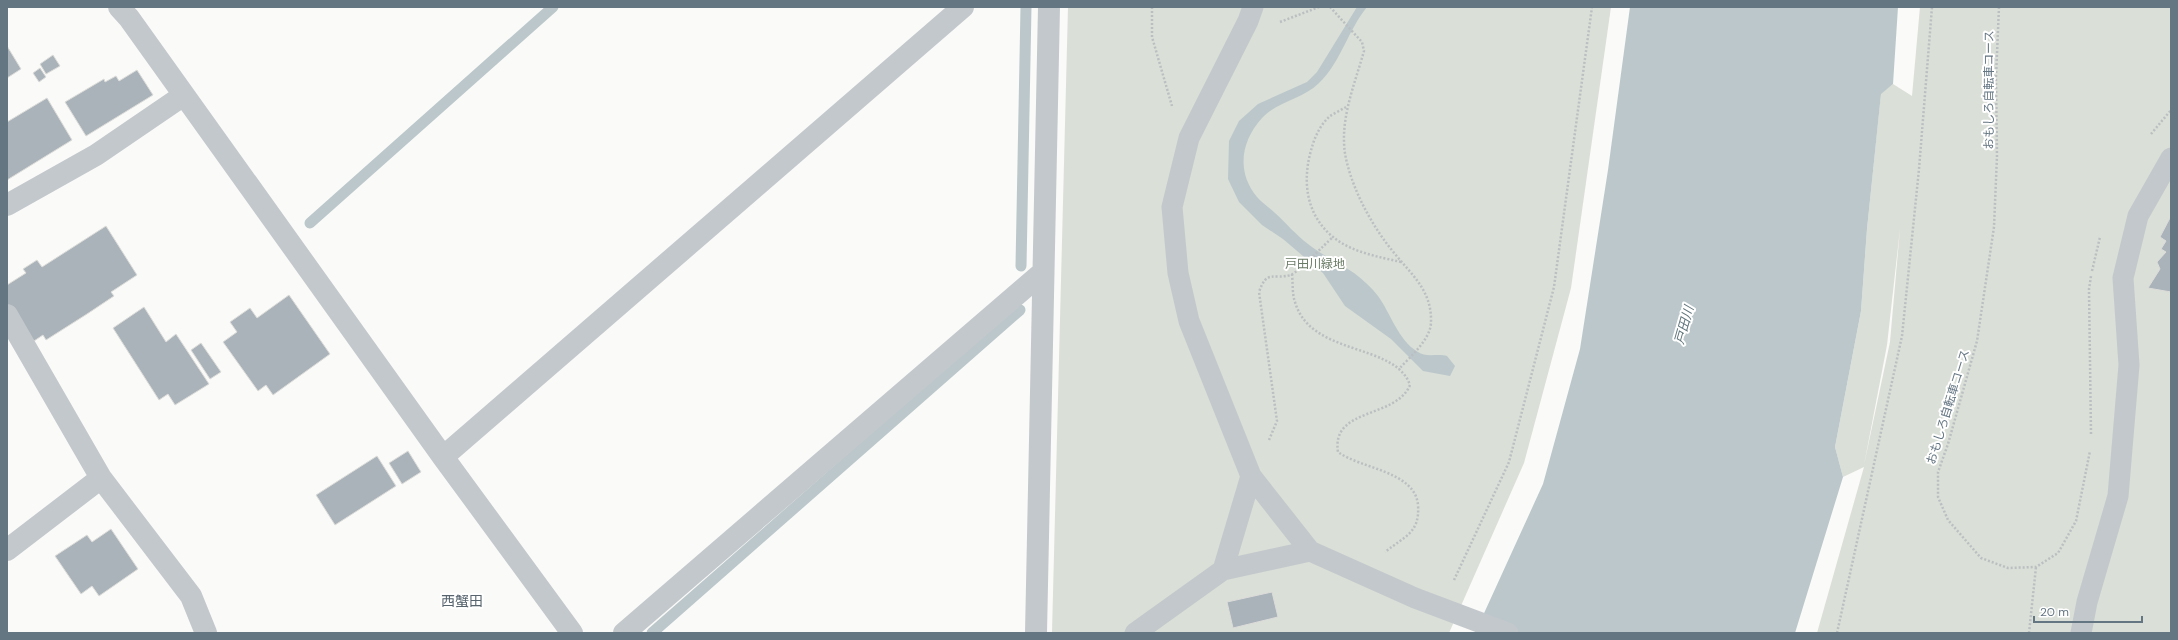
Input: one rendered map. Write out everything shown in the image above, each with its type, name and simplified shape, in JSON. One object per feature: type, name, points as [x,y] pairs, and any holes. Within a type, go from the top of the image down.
[{"type":"street","points":[[443,457],[963,7]]},
{"type":"street","points":[[1036,633],[1049,7]]},
{"type":"street","points":[[130,11],[184,95],[443,457],[572,633]]},
{"type":"street","points":[[7,205],[96,155],[184,95]]},
{"type":"street","points":[[624,633],[1043,272]]},
{"type":"street","points":[[7,315],[101,478],[190,596],[206,633]]},
{"type":"street","points":[[7,550],[101,478]]},
{"type":"lane","points":[[1251,14],[1189,138],[1172,207],[1178,273],[1189,321],[1248,469],[1310,551],[1442,608],[1508,633]]},
{"type":"lane","points":[[2081,633],[2087,602],[2118,496],[2130,365],[2123,278],[2138,216],[2171,158]]},
{"type":"lane","points":[[1223,570],[1248,469]]},
{"type":"lane","points":[[1135,633],[1223,570],[1310,551]]},
{"type":"path","points":[[1152,7],[1152,37],[1174,115],[1189,138]]},
{"type":"path","points":[[1251,14],[1270,26],[1298,17],[1319,7]]},
{"type":"path","points":[[1330,7],[1362,42],[1364,51],[1347,107],[1344,130],[1346,163],[1356,190],[1373,222],[1402,262],[1417,278],[1428,303],[1432,323],[1427,336],[1399,369]]},
{"type":"path","points":[[1442,608],[1509,462],[1554,287],[1592,7]]},
{"type":"path","points":[[1837,633],[1902,336],[1920,161],[1932,7]]},
{"type":"path","name":"おもしろ自転車コース","points":[[1999,7],[1996,77],[1997,156],[1994,227],[1977,341],[1948,444],[1938,472],[1938,497],[1948,520],[1981,558],[2008,568],[2036,567]]},
{"type":"path","points":[[1347,107],[1330,117],[1316,135],[1306,167],[1307,190],[1311,208],[1319,223],[1333,237],[1350,247],[1402,262]]},
{"type":"path","points":[[2148,138],[2171,110]]},
{"type":"path","points":[[2091,440],[2092,409],[2089,289],[2094,257],[2100,236]]},
{"type":"path","points":[[1248,469],[1273,435],[1277,421],[1259,292],[1263,281],[1270,276],[1292,274],[1333,237]]},
{"type":"path","points":[[1292,274],[1295,302],[1302,317],[1317,331],[1331,341],[1385,360],[1406,375],[1410,385],[1406,394],[1395,403],[1347,423],[1339,433],[1336,442],[1338,452],[1347,459],[1398,477],[1412,488],[1418,499],[1419,518],[1416,528],[1359,573]]},
{"type":"path","points":[[2029,633],[2036,567],[2058,553],[2076,521],[2090,447]]},
{"type":"green space","name":"戸田川緑地","points":[[1068,7],[1611,7],[1571,288],[1524,463],[1449,633],[1052,633]]},
{"type":"green space","points":[[1920,7],[2171,7],[2171,633],[1817,633],[1864,467],[1843,477],[1835,447],[1861,311],[1867,229],[1881,93],[1893,84],[1912,96]],"holes":[[[1900,229],[1890,342],[1864,465],[1887,345]]]},
{"type":"water","points":[[1357,7],[1367,7],[1360,16],[1327,75],[1306,93],[1268,112],[1255,127],[1249,137],[1244,157],[1246,177],[1250,187],[1257,197],[1299,237],[1319,252],[1354,273],[1370,287],[1383,303],[1400,334],[1411,347],[1425,355],[1447,356],[1455,366],[1450,376],[1423,371],[1391,339],[1345,306],[1323,273],[1283,239],[1262,225],[1239,202],[1228,179],[1229,141],[1239,121],[1258,104],[1307,82],[1317,72]]},
{"type":"water","name":"戸田川","points":[[1630,7],[1898,7],[1893,84],[1881,94],[1867,229],[1861,311],[1835,447],[1843,477],[1795,633],[1475,633],[1543,484],[1580,349],[1608,170]]},
{"type":"building","points":[[7,46],[21,69],[7,78]]},
{"type":"building","points":[[53,55],[60,66],[46,74],[40,64]]},
{"type":"building","points":[[40,68],[46,77],[39,82],[33,73]]},
{"type":"building","points":[[137,70],[153,95],[86,136],[65,102],[104,79],[105,82],[116,76],[119,81]]},
{"type":"building","points":[[47,98],[72,140],[7,180],[7,122]]},
{"type":"building","points":[[2171,216],[2171,292],[2148,288],[2160,269],[2157,262],[2166,252],[2161,249],[2166,241],[2160,237]]},
{"type":"building","points":[[106,226],[137,275],[111,292],[114,296],[87,314],[46,340],[43,335],[31,343],[7,304],[7,285],[26,273],[23,269],[37,260],[42,267]]},
{"type":"building","points":[[289,295],[330,354],[273,395],[266,385],[258,391],[223,342],[237,332],[230,322],[250,308],[257,318]]},
{"type":"building","points":[[144,307],[166,342],[176,334],[209,384],[175,405],[168,394],[159,400],[113,328]]},
{"type":"building","points":[[201,343],[221,372],[210,379],[191,350]]},
{"type":"building","points":[[408,451],[421,472],[402,484],[389,463]]},
{"type":"building","points":[[377,456],[396,486],[335,525],[316,495]]},
{"type":"building","points":[[111,529],[138,569],[99,596],[92,586],[81,594],[55,556],[87,535],[92,542]]},
{"type":"building","points":[[1272,592],[1278,617],[1233,628],[1227,602]]},
{"type":"waterway","points":[[310,223],[553,7]]},
{"type":"waterway","points":[[1021,266],[1026,7]]},
{"type":"waterway","points":[[652,633],[1020,310]]},
{"type":"district","name":"西蟹田","points":[[462,601]]}]
